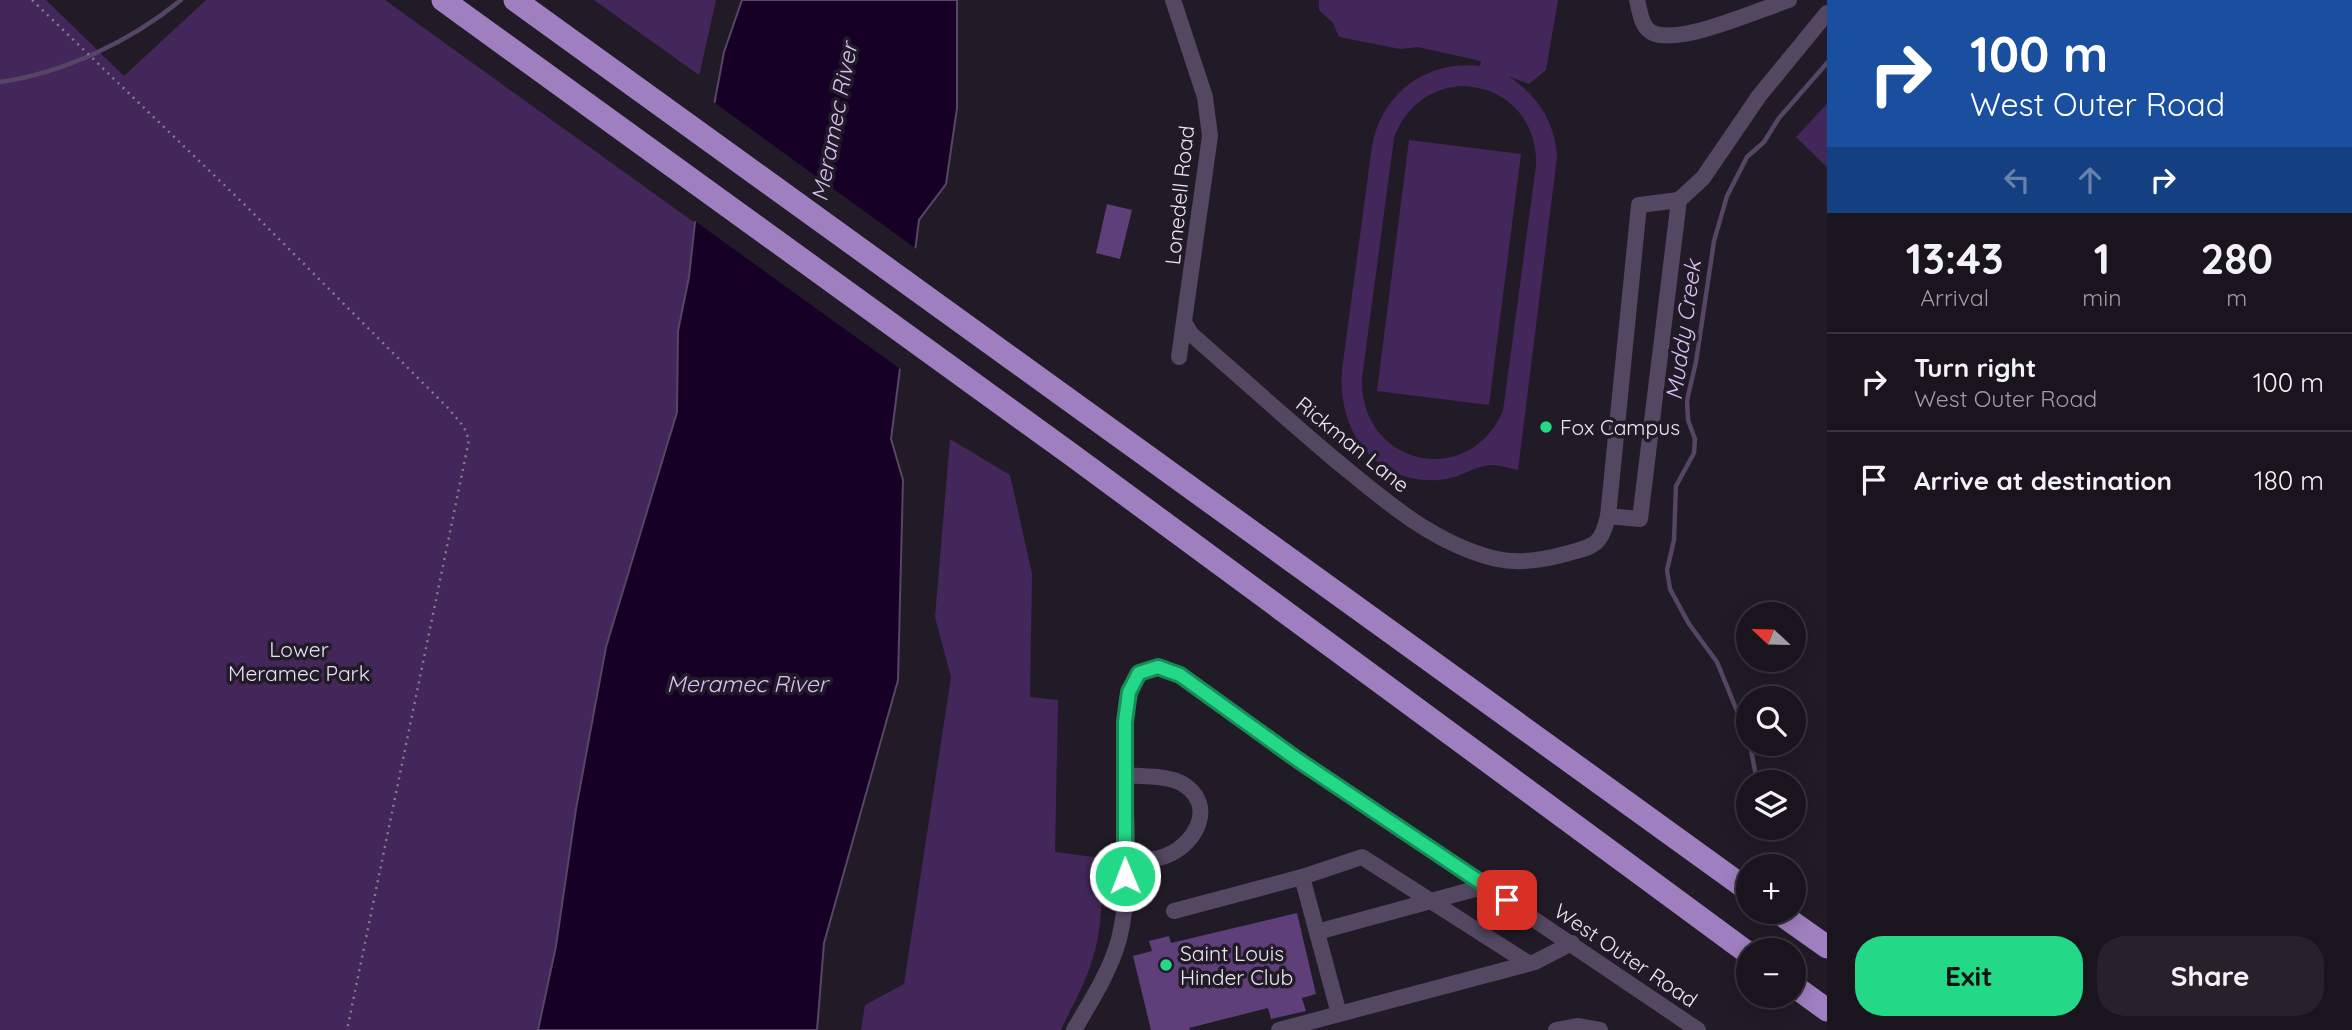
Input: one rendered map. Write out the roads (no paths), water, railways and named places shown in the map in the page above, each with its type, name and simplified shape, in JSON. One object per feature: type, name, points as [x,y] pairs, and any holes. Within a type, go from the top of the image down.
[{"type":"highway","points":[[443,0],[1006,407],[1736,944]]},
{"type":"highway","points":[[516,0],[1736,881]]},
{"type":"highway","points":[[1795,924],[1827,947]]},
{"type":"highway","points":[[1806,995],[1827,1010]]},
{"type":"street","name":"Lonedell Road","points":[[1173,0],[1205,97],[1209,136],[1179,357]]},
{"type":"street","points":[[1637,0],[1643,24],[1651,33],[1676,37],[1789,0]]},
{"type":"street","points":[[1679,200],[1640,519],[1608,516],[1639,205],[1679,200],[1703,178],[1759,96],[1827,13]]},
{"type":"street","name":"Rickman Lane","points":[[1184,322],[1191,334],[1371,489],[1432,533],[1462,548],[1518,562],[1556,556],[1594,546],[1604,534],[1608,516]]},
{"type":"street","name":"West Outer Road","points":[[1125,775],[1127,700],[1135,679],[1145,670],[1163,667],[1180,675],[1698,1030]]},
{"type":"street","points":[[1074,1030],[1100,985],[1116,948],[1124,906],[1125,775],[1181,783],[1198,796],[1203,807],[1200,822],[1169,854],[1125,860]]},
{"type":"street","points":[[1174,911],[1302,877],[1362,857],[1528,963]]},
{"type":"street","points":[[1302,877],[1339,1014]]},
{"type":"street","points":[[1317,932],[1486,886]]},
{"type":"street","points":[[1279,1030],[1528,963],[1572,943]]},
{"type":"street","points":[[1556,1030],[1600,1030]]},
{"type":"water","name":"Meramec River","points":[[742,0],[957,0],[957,108],[946,184],[919,220],[891,439],[903,480],[898,680],[824,943],[817,1030],[538,1030],[556,946],[576,809],[606,647],[677,412],[678,331],[689,277],[699,186],[724,52]]},
{"type":"waterway","points":[[0,82],[48,71],[96,53],[141,29],[181,0]]},
{"type":"waterway","name":"Muddy Creek","points":[[1736,709],[1717,662],[1689,624],[1670,589],[1667,570],[1674,540],[1676,486],[1694,453],[1695,439],[1688,420],[1687,400],[1696,362],[1714,241],[1727,196],[1747,157],[1764,142],[1779,118],[1827,63]]},
{"type":"waterway","name":"Muddy Creek","points":[[1752,756],[1755,770]]},
{"type":"place","name":"Fox Campus","points":[[1546,427]]},
{"type":"place","name":"Saint Louis Hinder Club","points":[[1166,965]]},
{"type":"park label","name":"Lower Meramec Park","points":[[299,661]]}]
